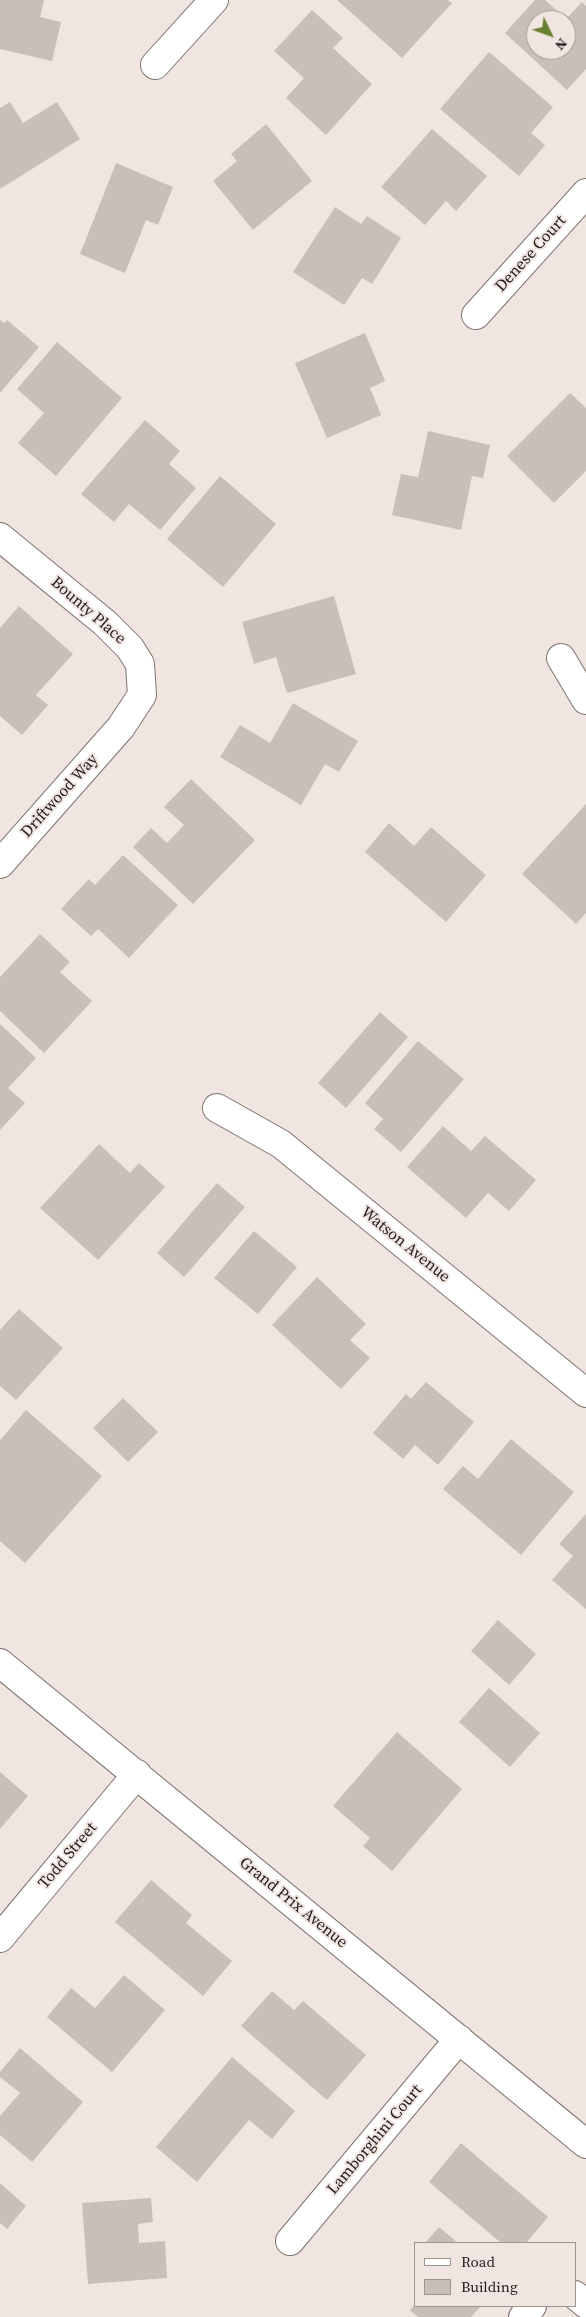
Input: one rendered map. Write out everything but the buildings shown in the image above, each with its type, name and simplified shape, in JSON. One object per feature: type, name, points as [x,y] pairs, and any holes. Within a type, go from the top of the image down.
[{"type":"street","points":[[155,65],[214,0]]},
{"type":"street","name":"Denese Court","points":[[476,315],[586,192]]},
{"type":"street","name":"Bounty Place","points":[[0,537],[105,623],[130,648],[140,664],[142,695],[121,727],[101,750]]},
{"type":"street","points":[[561,658],[586,700]]},
{"type":"street","name":"Driftwood Way","points":[[0,864],[101,750]]},
{"type":"street","name":"Watson Avenue","points":[[217,1108],[281,1144],[586,1393]]},
{"type":"street","name":"Grand Prix Avenue","points":[[0,1663],[586,2144]]},
{"type":"street","name":"Todd Street","points":[[0,1938],[137,1774]]},
{"type":"street","name":"Lamborghini Court","points":[[290,2241],[459,2039]]},
{"type":"street","points":[[576,2296],[586,2304]]},
{"type":"street","points":[[523,2317],[531,2307]]}]
